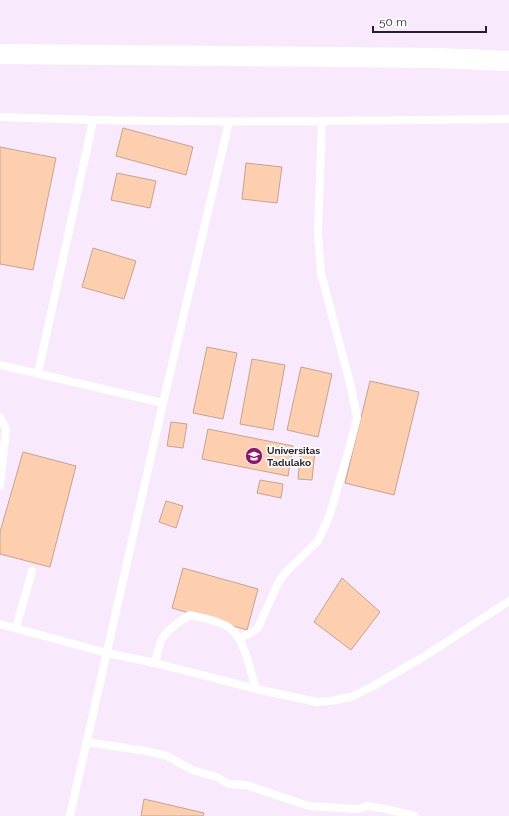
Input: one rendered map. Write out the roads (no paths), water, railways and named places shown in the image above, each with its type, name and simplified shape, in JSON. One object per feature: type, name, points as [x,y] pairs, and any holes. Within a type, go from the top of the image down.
[{"type":"street","points":[[0,54],[436,58],[509,61]]},
{"type":"lane","points":[[0,117],[93,121],[229,122],[509,119]]},
{"type":"lane","points":[[38,373],[93,121]]},
{"type":"lane","points":[[239,638],[258,628],[279,581],[287,570],[318,541],[328,517],[357,418],[351,387],[321,274],[318,233],[322,121]]},
{"type":"lane","points":[[70,816],[163,404],[229,122]]},
{"type":"lane","points":[[0,365],[163,404]]},
{"type":"lane","points":[[0,417],[6,429],[0,486]]},
{"type":"lane","points":[[16,628],[32,571]]},
{"type":"lane","points":[[0,624],[107,653],[155,663],[256,689],[317,702],[351,697],[425,656],[509,601]]},
{"type":"lane","points":[[155,663],[161,640],[168,631],[182,619],[190,615],[214,621],[231,630],[239,638],[256,689]]},
{"type":"lane","points":[[86,742],[146,751],[167,756],[192,770],[217,777],[228,784],[246,785],[309,806],[358,809],[367,806],[414,816]]},
{"type":"place","name":"Universitas Tadulako","points":[[254,456]]}]
